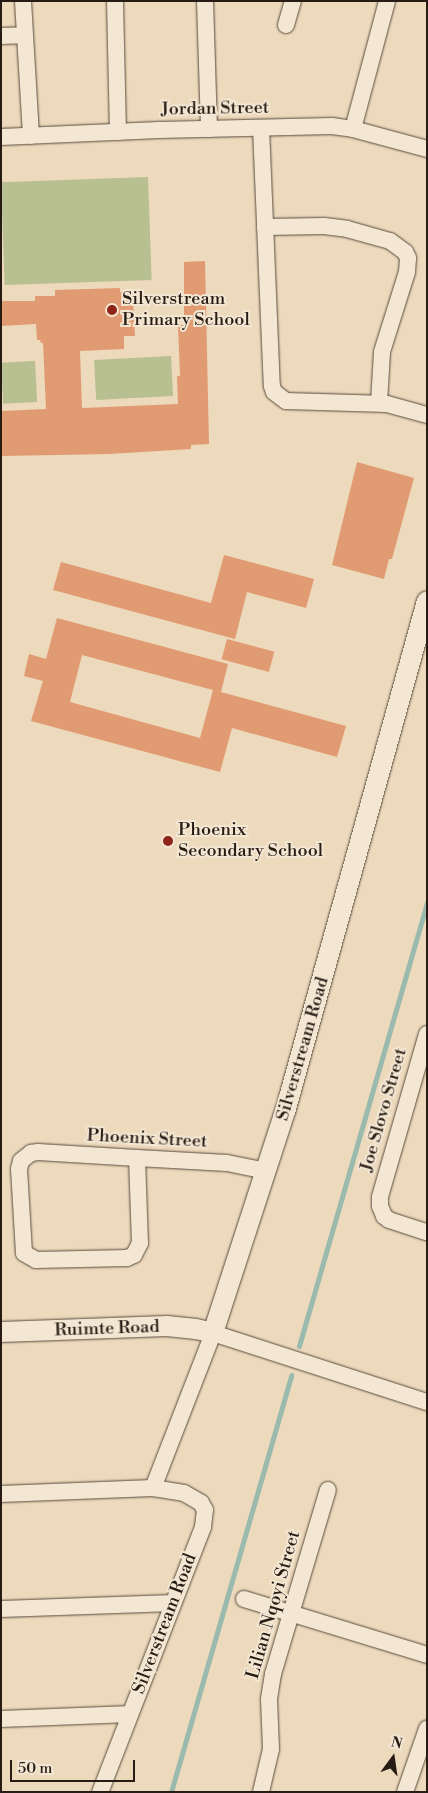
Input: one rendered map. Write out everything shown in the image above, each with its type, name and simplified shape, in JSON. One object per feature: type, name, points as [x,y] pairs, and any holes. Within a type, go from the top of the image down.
[{"type":"street","points":[[24,1],[24,35],[31,136]]},
{"type":"street","points":[[115,1],[118,132]]},
{"type":"street","points":[[205,1],[209,129]]},
{"type":"street","points":[[286,25],[293,1]]},
{"type":"street","points":[[353,129],[387,1]]},
{"type":"street","points":[[1,36],[24,35]]},
{"type":"street","name":"Jordan Street","points":[[1,137],[316,126],[353,129],[427,148]]},
{"type":"street","points":[[261,128],[272,386],[274,392],[279,398],[294,402],[379,403],[427,415]]},
{"type":"street","points":[[265,227],[324,226],[347,229],[390,242],[405,252],[408,258],[407,272],[382,352],[379,403]]},
{"type":"street","name":"Silverstream Road","points":[[153,1488],[213,1334],[267,1171],[427,601]]},
{"type":"street","name":"Joe Slovo Street","points":[[427,1034],[380,1197],[382,1212],[389,1220],[427,1232]]},
{"type":"street","name":"Phoenix Street","points":[[137,1158],[140,1243],[134,1256],[126,1258],[36,1260],[27,1256],[23,1250],[19,1169],[25,1157],[38,1152],[227,1163],[267,1171]]},
{"type":"street","name":"Ruimte Road","points":[[1,1332],[167,1326],[196,1329],[213,1334]]},
{"type":"street","points":[[213,1334],[427,1402]]},
{"type":"street","name":"Silverstream Road","points":[[1,1494],[153,1488],[184,1493],[194,1498],[205,1510],[203,1527],[100,1792]]},
{"type":"street","name":"Lilian Nqoyi Street","points":[[260,1792],[271,1749],[270,1687],[328,1490]]},
{"type":"street","points":[[244,1599],[427,1655]]},
{"type":"street","points":[[1,1609],[173,1603]]},
{"type":"street","points":[[1,1719],[130,1714]]},
{"type":"street","points":[[405,1792],[427,1729]]},
{"type":"green space","points":[[148,177],[152,280],[5,285],[1,182]]},
{"type":"green space","points":[[171,356],[173,396],[96,400],[94,360]]},
{"type":"green space","points":[[35,361],[37,402],[3,404],[1,363]]},
{"type":"building","points":[[205,261],[209,444],[191,445],[191,449],[109,454],[1,456],[1,411],[46,409],[43,343],[37,340],[36,324],[1,326],[1,301],[35,301],[35,296],[55,296],[55,290],[120,288],[120,292],[130,291],[130,300],[133,300],[135,336],[124,336],[124,349],[80,351],[82,408],[178,404],[177,376],[180,376],[178,325],[184,325],[184,262]]},
{"type":"building","points":[[357,462],[414,478],[392,559],[389,559],[384,579],[332,565]]},
{"type":"building","points":[[224,555],[314,579],[306,608],[247,592],[235,639],[53,590],[61,562],[211,603]]},
{"type":"building","points":[[57,618],[228,664],[221,692],[346,726],[337,757],[232,728],[220,772],[31,721],[43,681],[24,676],[29,654],[46,659]],"holes":[[[82,655],[213,690],[200,738],[70,702]]]},
{"type":"building","points":[[227,639],[274,652],[269,672],[222,659]]},
{"type":"waterway","points":[[299,1346],[427,902]]},
{"type":"waterway","points":[[171,1792],[291,1375]]},
{"type":"place","name":"Silverstream Primary School","points":[[112,310]]},
{"type":"place","name":"Phoenix Secondary School","points":[[168,841]]}]
